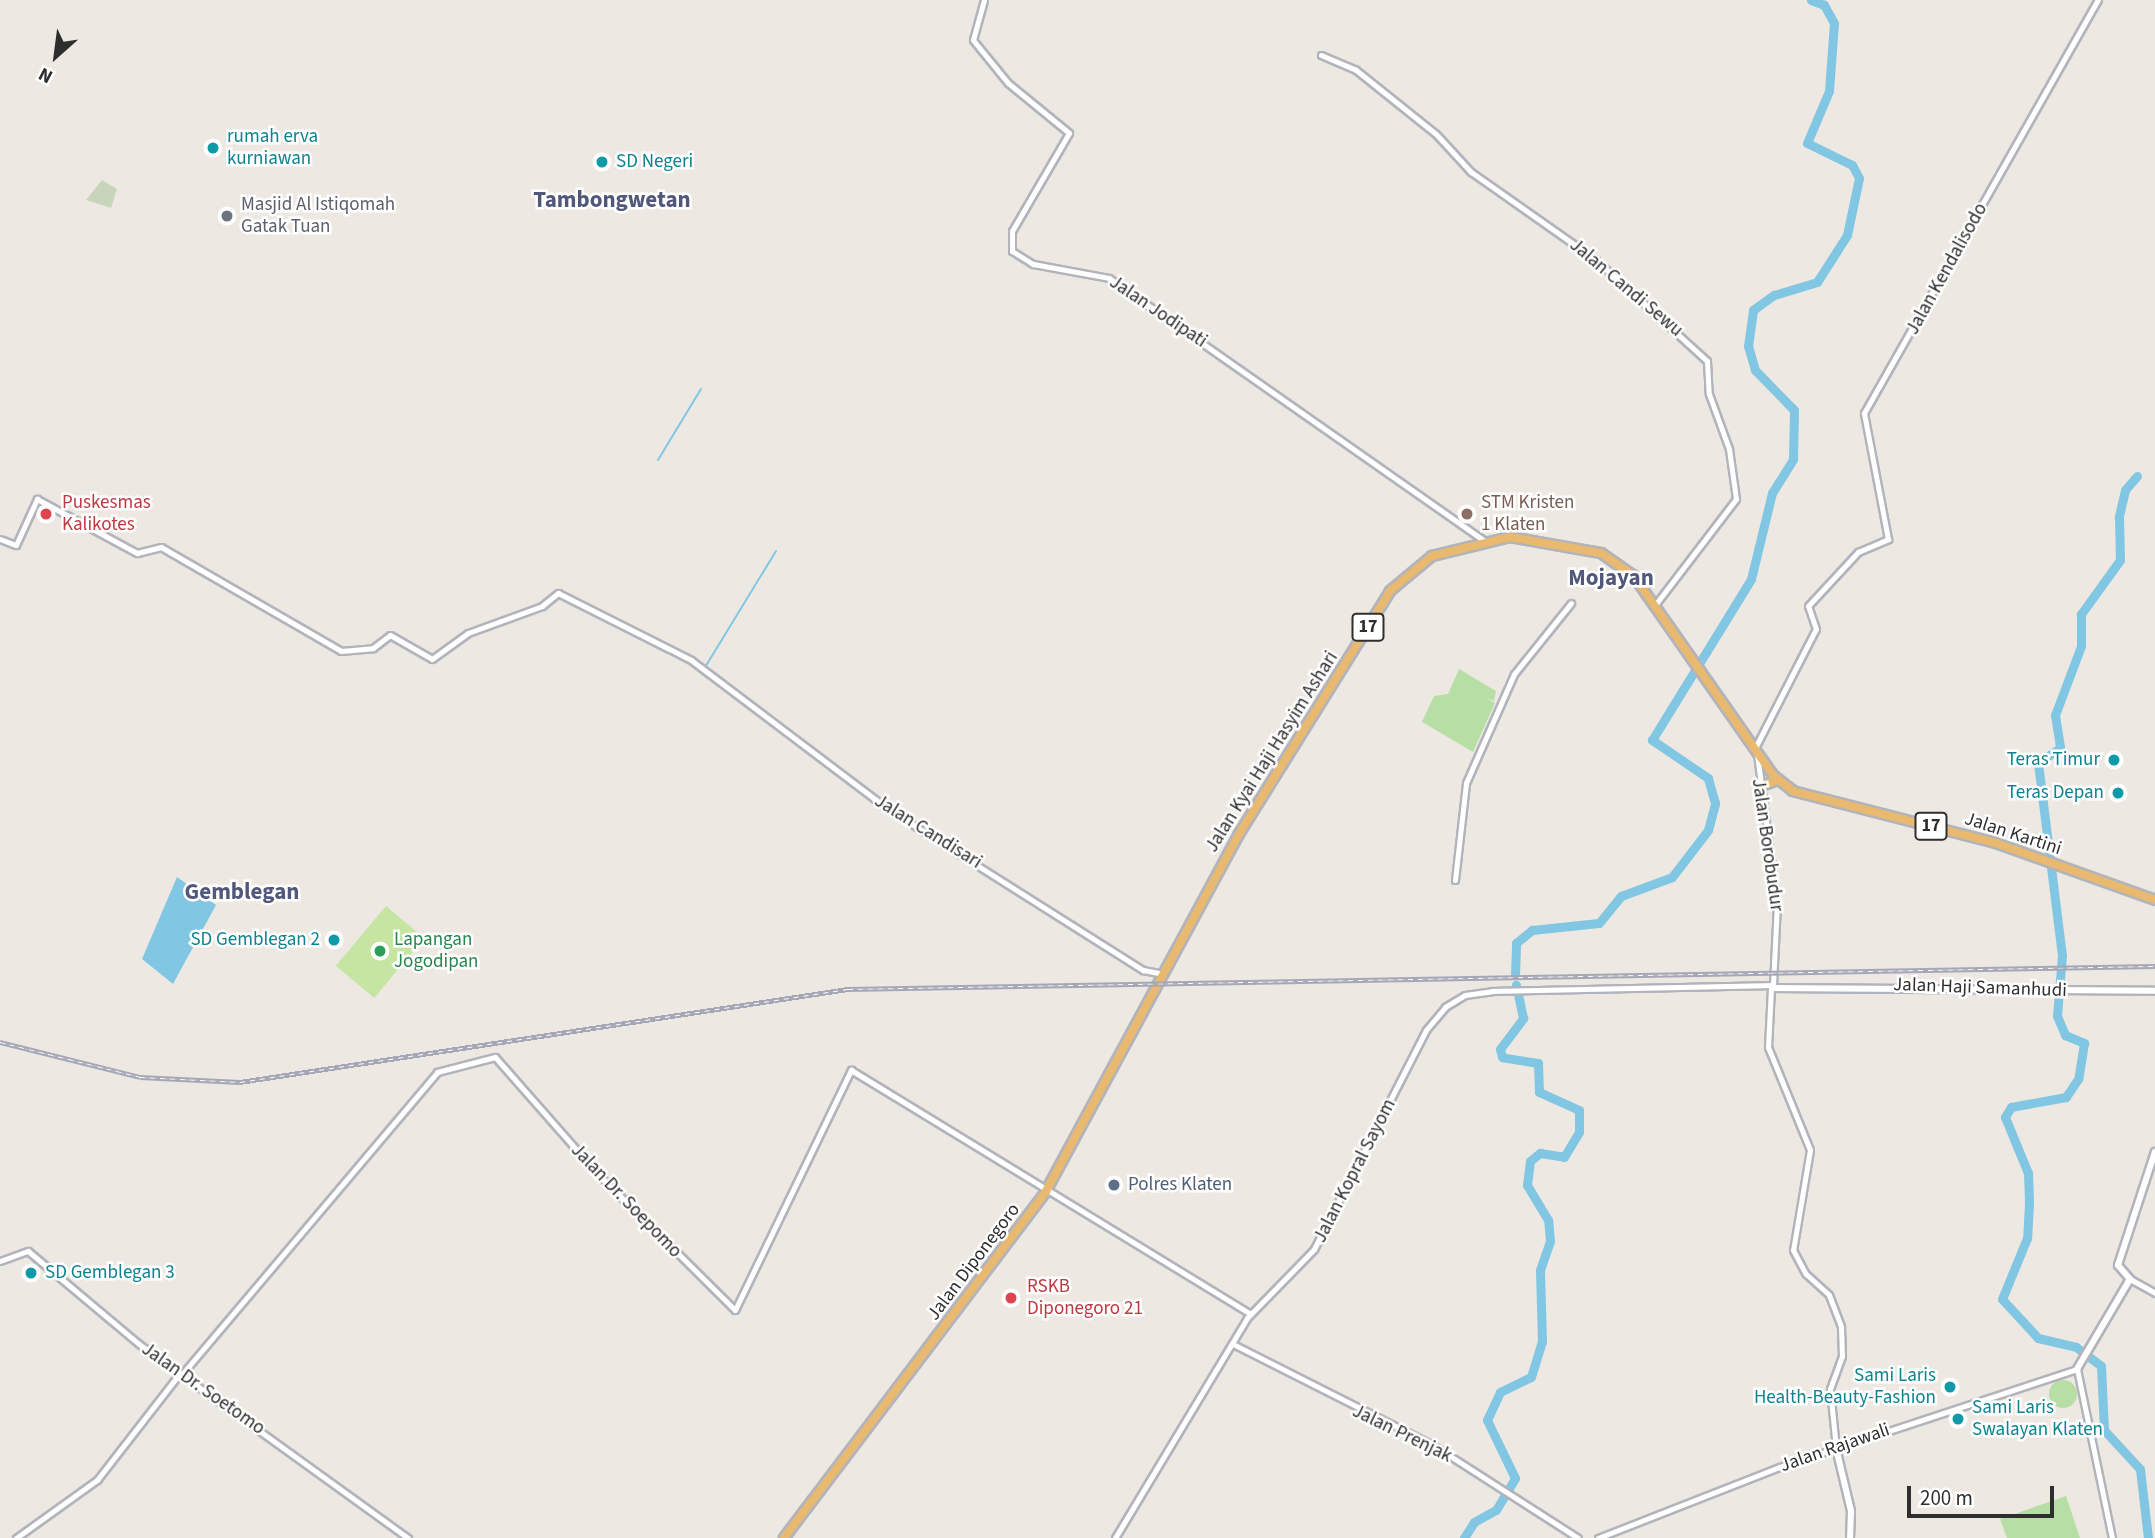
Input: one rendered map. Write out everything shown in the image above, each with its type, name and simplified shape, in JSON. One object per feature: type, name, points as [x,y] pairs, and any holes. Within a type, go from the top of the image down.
[{"type":"highway","name":"Jalan Kyai Haji Hasyim Ashari","points":[[1158,985],[1239,834],[1390,591],[1432,556],[1484,541],[1524,537],[1595,551],[1625,567],[1756,746]]},
{"type":"highway","name":"Jalan Kartini","points":[[1756,746],[1783,783],[1808,798],[1977,837],[2155,900]]},
{"type":"highway","points":[[1759,786],[1770,778],[1783,783]]},
{"type":"highway","name":"Jalan Diponegoro","points":[[784,1538],[1046,1191],[1158,985]]},
{"type":"main road","name":"Jalan Haji Samanhudi","points":[[1773,986],[2155,991]]},
{"type":"main road","points":[[2077,1369],[2130,1279],[2118,1265],[2155,1152]]},
{"type":"main road","points":[[1836,1448],[1851,1511],[1850,1538]]},
{"type":"street","name":"Jalan Jodipati","points":[[984,0],[971,34],[1009,83],[1069,133],[1009,238],[1012,251],[1033,264],[1109,278],[1484,541]]},
{"type":"street","name":"Jalan Kendalisodo","points":[[1756,746],[1816,629],[1808,606],[1866,546],[1888,539],[1864,427],[1866,408],[2098,0]]},
{"type":"street","name":"Jalan Candi Sewu","points":[[1321,55],[1356,70],[1436,134],[1471,172],[1596,260],[1707,361],[1709,394],[1729,449],[1737,499],[1655,606]]},
{"type":"street","name":"Jalan Candisari","points":[[0,539],[16,545],[37,499],[137,553],[161,547],[341,651],[373,648],[390,635],[432,659],[468,634],[542,606],[558,593],[691,660],[888,809],[1143,970],[1164,974]]},
{"type":"street","points":[[1455,880],[1466,783],[1514,674],[1571,603]]},
{"type":"street","name":"Jalan Borobudur","points":[[1756,746],[1759,786],[1777,904],[1768,1046],[1810,1150],[1793,1250],[1835,1307],[1843,1350],[1830,1389],[1836,1448]]},
{"type":"street","name":"Jalan Kopral Sayom","points":[[1115,1538],[1250,1314],[1314,1249],[1434,1018],[1465,995],[1510,990],[1773,986]]},
{"type":"street","name":"Jalan Dr. Soepomo","points":[[181,1373],[450,1064],[495,1057],[597,1173],[735,1310],[851,1070],[1046,1191]]},
{"type":"street","points":[[1046,1191],[1250,1314]]},
{"type":"street","name":"Jalan Dr. Soetomo","points":[[0,1261],[28,1251],[72,1293],[408,1538]]},
{"type":"street","points":[[2130,1279],[2155,1293]]},
{"type":"street","name":"Jalan Prenjak","points":[[1233,1343],[1433,1445],[1575,1538]]},
{"type":"street","points":[[2077,1369],[2112,1538]]},
{"type":"street","name":"Jalan Rajawali","points":[[1598,1538],[1836,1448],[2077,1369]]},
{"type":"street","points":[[16,1538],[101,1476],[181,1373]]},
{"type":"green space","points":[[102,180],[117,189],[111,208],[86,200]]},
{"type":"green space","points":[[1459,669],[1496,691],[1494,701],[1485,697],[1495,703],[1473,752],[1422,722],[1434,696],[1448,694]]},
{"type":"green space","name":"Lapangan Jogodipan","points":[[386,906],[424,938],[374,998],[336,966]]},
{"type":"green space","points":[[2063,1380],[2073,1384],[2077,1394],[2073,1404],[2063,1408],[2053,1404],[2049,1394],[2053,1384]]},
{"type":"green space","points":[[2066,1496],[2080,1538],[2007,1538],[2000,1519]]},
{"type":"water","points":[[177,877],[216,905],[173,984],[142,959]]},
{"type":"waterway","points":[[1515,975],[1516,943],[1532,930],[1599,923],[1621,896],[1672,877],[1708,830],[1715,803],[1708,778],[1652,740],[1751,579],[1772,493],[1793,459],[1794,410],[1755,370],[1748,346],[1753,310],[1774,295],[1817,282],[1847,235],[1859,178],[1852,165],[1807,143],[1829,91],[1834,23],[1824,5],[1811,0]]},
{"type":"waterway","points":[[658,460],[701,389]]},
{"type":"waterway","points":[[2137,476],[2125,490],[2119,517],[2120,560],[2081,614],[2081,646],[2055,715],[2060,748],[2038,763],[2062,955],[2057,1016],[2065,1035],[2084,1043],[2078,1079],[2066,1097],[2011,1107],[2005,1117],[2028,1173],[2029,1203],[2027,1238],[2002,1299],[2038,1338],[2076,1347],[2101,1366],[2104,1430],[2140,1469],[2148,1538]]},
{"type":"waterway","points":[[704,669],[776,551]]},
{"type":"waterway","points":[[1464,1538],[1474,1522],[1496,1510],[1515,1478],[1487,1420],[1500,1392],[1531,1377],[1542,1342],[1540,1270],[1550,1241],[1548,1220],[1527,1185],[1530,1161],[1540,1153],[1564,1157],[1579,1132],[1579,1110],[1539,1092],[1538,1063],[1502,1057],[1500,1049],[1523,1018],[1516,985]]},
{"type":"railway","points":[[0,1042],[140,1077],[240,1082],[848,989],[2155,966]]},
{"type":"place","name":"rumah erva kurniawan","points":[[213,148]]},
{"type":"place","name":"SD Negeri","points":[[602,162]]},
{"type":"place","name":"Masjid Al Istiqomah Gatak Tuan","points":[[227,216]]},
{"type":"place","name":"Puskesmas Kalikotes","points":[[46,514]]},
{"type":"place","name":"STM Kristen 1 Klaten","points":[[1467,514]]},
{"type":"place","name":"Teras Timur","points":[[2114,760]]},
{"type":"place","name":"Teras Depan","points":[[2118,793]]},
{"type":"place","name":"SD Gemblegan 2","points":[[334,940]]},
{"type":"place","name":"Lapangan Jogodipan","points":[[380,951]]},
{"type":"place","name":"Polres Klaten","points":[[1114,1185]]},
{"type":"place","name":"SD Gemblegan 3","points":[[31,1273]]},
{"type":"place","name":"RSKB Diponegoro 21","points":[[1011,1298]]},
{"type":"place","name":"Sami Laris Health-Beauty-Fashion","points":[[1950,1387]]},
{"type":"place","name":"Sami Laris Swalayan Klaten","points":[[1958,1419]]},
{"type":"district","name":"Tambongwetan","points":[[612,200]]},
{"type":"district","name":"Mojayan","points":[[1611,578]]},
{"type":"district","name":"Gemblegan","points":[[242,892]]}]
